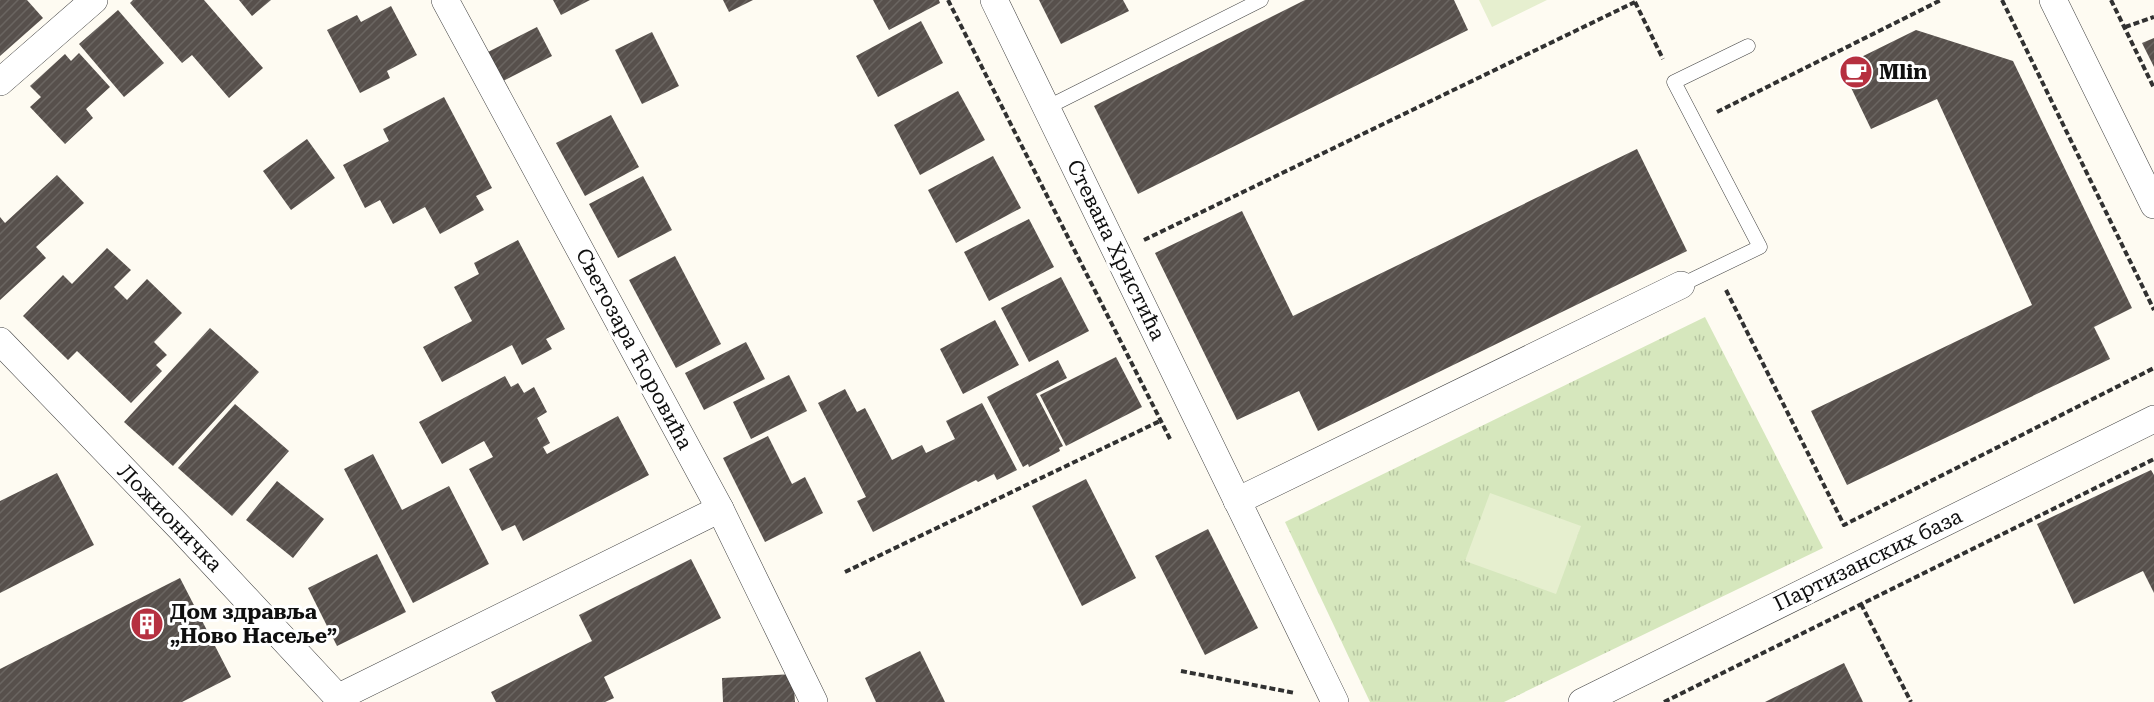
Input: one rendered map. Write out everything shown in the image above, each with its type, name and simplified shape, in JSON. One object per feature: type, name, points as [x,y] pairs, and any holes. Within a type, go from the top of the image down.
[{"type":"street","points":[[0,82],[94,0]]},
{"type":"street","name":"Светозара Ћоровића","points":[[445,0],[720,509],[814,702]]},
{"type":"street","name":"Стевана Христића","points":[[994,0],[1335,702]]},
{"type":"street","points":[[2053,0],[2154,205]]},
{"type":"street","points":[[1238,501],[1681,285]]},
{"type":"street","name":"Ложионичка","points":[[0,341],[337,700],[720,509]]},
{"type":"street","name":"Партизанских база","points":[[1582,702],[2154,419]]},
{"type":"lane","points":[[1046,108],[1261,0]]},
{"type":"lane","points":[[1681,285],[1760,247],[1674,82],[1748,46]]},
{"type":"path","points":[[948,0],[1171,442]]},
{"type":"path","points":[[1696,123],[1941,0]]},
{"type":"path","points":[[2002,0],[2154,310]]},
{"type":"path","points":[[2111,0],[2154,88]]},
{"type":"path","points":[[1117,253],[1634,1],[1674,82]]},
{"type":"path","points":[[2125,27],[2154,17]]},
{"type":"path","points":[[1715,269],[1844,525],[2154,368]]},
{"type":"path","points":[[845,572],[1160,421]]},
{"type":"path","points":[[1664,702],[2154,459]]},
{"type":"path","points":[[1861,604],[1911,702]]},
{"type":"path","points":[[1181,671],[1300,694],[1294,684]]},
{"type":"green space","points":[[1479,0],[1547,0],[1492,27]]},
{"type":"green space","points":[[1705,317],[1823,548],[1504,702],[1370,702],[1285,522]]},
{"type":"green space","points":[[1490,493],[1581,526],[1556,594],[1465,561]]},
{"type":"building","points":[[0,0],[27,0],[43,18],[0,56]]},
{"type":"building","points":[[133,0],[204,0],[263,68],[229,98],[192,55],[182,63],[130,3]]},
{"type":"building","points":[[239,0],[271,0],[252,16]]},
{"type":"building","points":[[553,0],[590,0],[561,15]]},
{"type":"building","points":[[723,0],[753,0],[729,12]]},
{"type":"building","points":[[873,0],[939,0],[940,3],[889,30]]},
{"type":"building","points":[[1039,0],[1123,0],[1129,11],[1061,44]]},
{"type":"building","points":[[1305,0],[1454,0],[1468,30],[1138,194],[1094,106]]},
{"type":"building","points":[[391,6],[417,55],[387,71],[390,78],[360,93],[327,30],[357,15],[361,22]]},
{"type":"building","points":[[118,10],[164,63],[124,97],[79,44]]},
{"type":"building","points":[[921,21],[943,63],[878,97],[856,56]]},
{"type":"building","points":[[537,27],[552,56],[503,81],[488,52]]},
{"type":"building","points":[[1916,30],[2013,61],[2132,308],[2094,327],[2110,359],[1847,485],[1811,411],[2032,305],[1937,99],[1871,129],[1841,67]]},
{"type":"building","points":[[652,32],[679,86],[642,104],[615,50]]},
{"type":"building","points":[[2154,38],[2154,67],[2142,43]]},
{"type":"building","points":[[79,53],[110,87],[86,109],[93,118],[65,144],[30,107],[41,97],[30,86],[65,54],[71,61]]},
{"type":"building","points":[[958,91],[985,140],[920,175],[894,125]]},
{"type":"building","points":[[444,97],[492,188],[476,196],[484,210],[440,234],[425,207],[393,224],[380,200],[365,208],[343,165],[389,141],[383,129]]},
{"type":"building","points":[[611,115],[639,167],[585,196],[556,143]]},
{"type":"building","points":[[307,139],[335,178],[291,210],[263,171]]},
{"type":"building","points":[[1637,149],[1687,251],[1318,431],[1299,391],[1237,420],[1155,253],[1242,211],[1293,316]]},
{"type":"building","points":[[993,156],[1021,208],[956,243],[928,190]]},
{"type":"building","points":[[57,175],[84,203],[36,247],[46,258],[0,300],[0,217],[5,223]]},
{"type":"building","points":[[643,176],[672,230],[618,258],[589,204]]},
{"type":"building","points":[[1029,219],[1054,267],[989,301],[964,252]]},
{"type":"building","points":[[518,240],[565,329],[546,339],[552,349],[522,365],[512,345],[442,382],[423,347],[472,321],[454,287],[479,274],[474,263]]},
{"type":"building","points":[[107,248],[131,270],[114,287],[127,300],[147,279],[182,313],[154,342],[167,355],[156,365],[162,371],[131,403],[77,351],[68,360],[23,316],[63,275],[72,284]]},
{"type":"building","points":[[675,256],[721,344],[676,368],[629,280]]},
{"type":"building","points":[[1061,277],[1089,331],[1029,362],[1001,308]]},
{"type":"building","points":[[995,320],[1019,365],[963,394],[940,349]]},
{"type":"building","points":[[210,328],[259,372],[173,466],[124,422]]},
{"type":"building","points":[[746,342],[765,379],[704,410],[685,373]]},
{"type":"building","points":[[1116,357],[1142,407],[1066,446],[1040,395]]},
{"type":"building","points":[[1058,360],[1067,378],[1036,394],[1063,446],[1059,448],[1060,451],[1029,467],[1028,464],[1023,467],[987,397]]},
{"type":"building","points":[[789,375],[807,411],[751,439],[733,402]]},
{"type":"building","points":[[505,376],[511,387],[518,383],[524,393],[534,387],[547,412],[537,418],[550,443],[543,447],[547,454],[618,416],[649,475],[523,541],[515,525],[502,531],[469,469],[493,457],[484,441],[442,464],[419,422]]},
{"type":"building","points":[[845,389],[857,412],[865,408],[892,460],[922,445],[926,453],[955,439],[946,421],[982,403],[1017,470],[997,480],[994,474],[978,482],[976,480],[873,532],[857,501],[866,497],[818,403]]},
{"type":"building","points":[[235,404],[289,451],[232,516],[178,468]]},
{"type":"building","points":[[768,436],[792,484],[805,477],[823,513],[765,542],[723,458]]},
{"type":"building","points":[[373,454],[402,510],[449,486],[489,564],[413,603],[344,469]]},
{"type":"building","points":[[2151,470],[2154,475],[2154,593],[2143,571],[2074,604],[2037,524]]},
{"type":"building","points":[[57,473],[94,545],[0,593],[0,501]]},
{"type":"building","points":[[1086,479],[1136,578],[1082,606],[1032,506]]},
{"type":"building","points":[[277,481],[324,519],[293,558],[246,520]]},
{"type":"building","points":[[1208,529],[1258,628],[1205,655],[1155,556]]},
{"type":"building","points":[[377,554],[406,612],[337,646],[308,588]]},
{"type":"building","points":[[691,559],[721,618],[604,677],[614,698],[605,702],[496,702],[491,692],[592,641],[579,615]]},
{"type":"building","name":"Дом здравља „Ново Насеље”","points":[[180,578],[231,677],[182,702],[0,702],[0,669]]},
{"type":"building","points":[[920,651],[945,702],[876,702],[865,678]]},
{"type":"building","points":[[1844,663],[1863,702],[1765,702]]},
{"type":"building","points":[[793,674],[795,702],[723,702],[722,678]]},
{"type":"place","name":"Mlin","points":[[1856,72]]},
{"type":"place","name":"Дом здравља „Ново Насеље”","points":[[147,624]]}]
